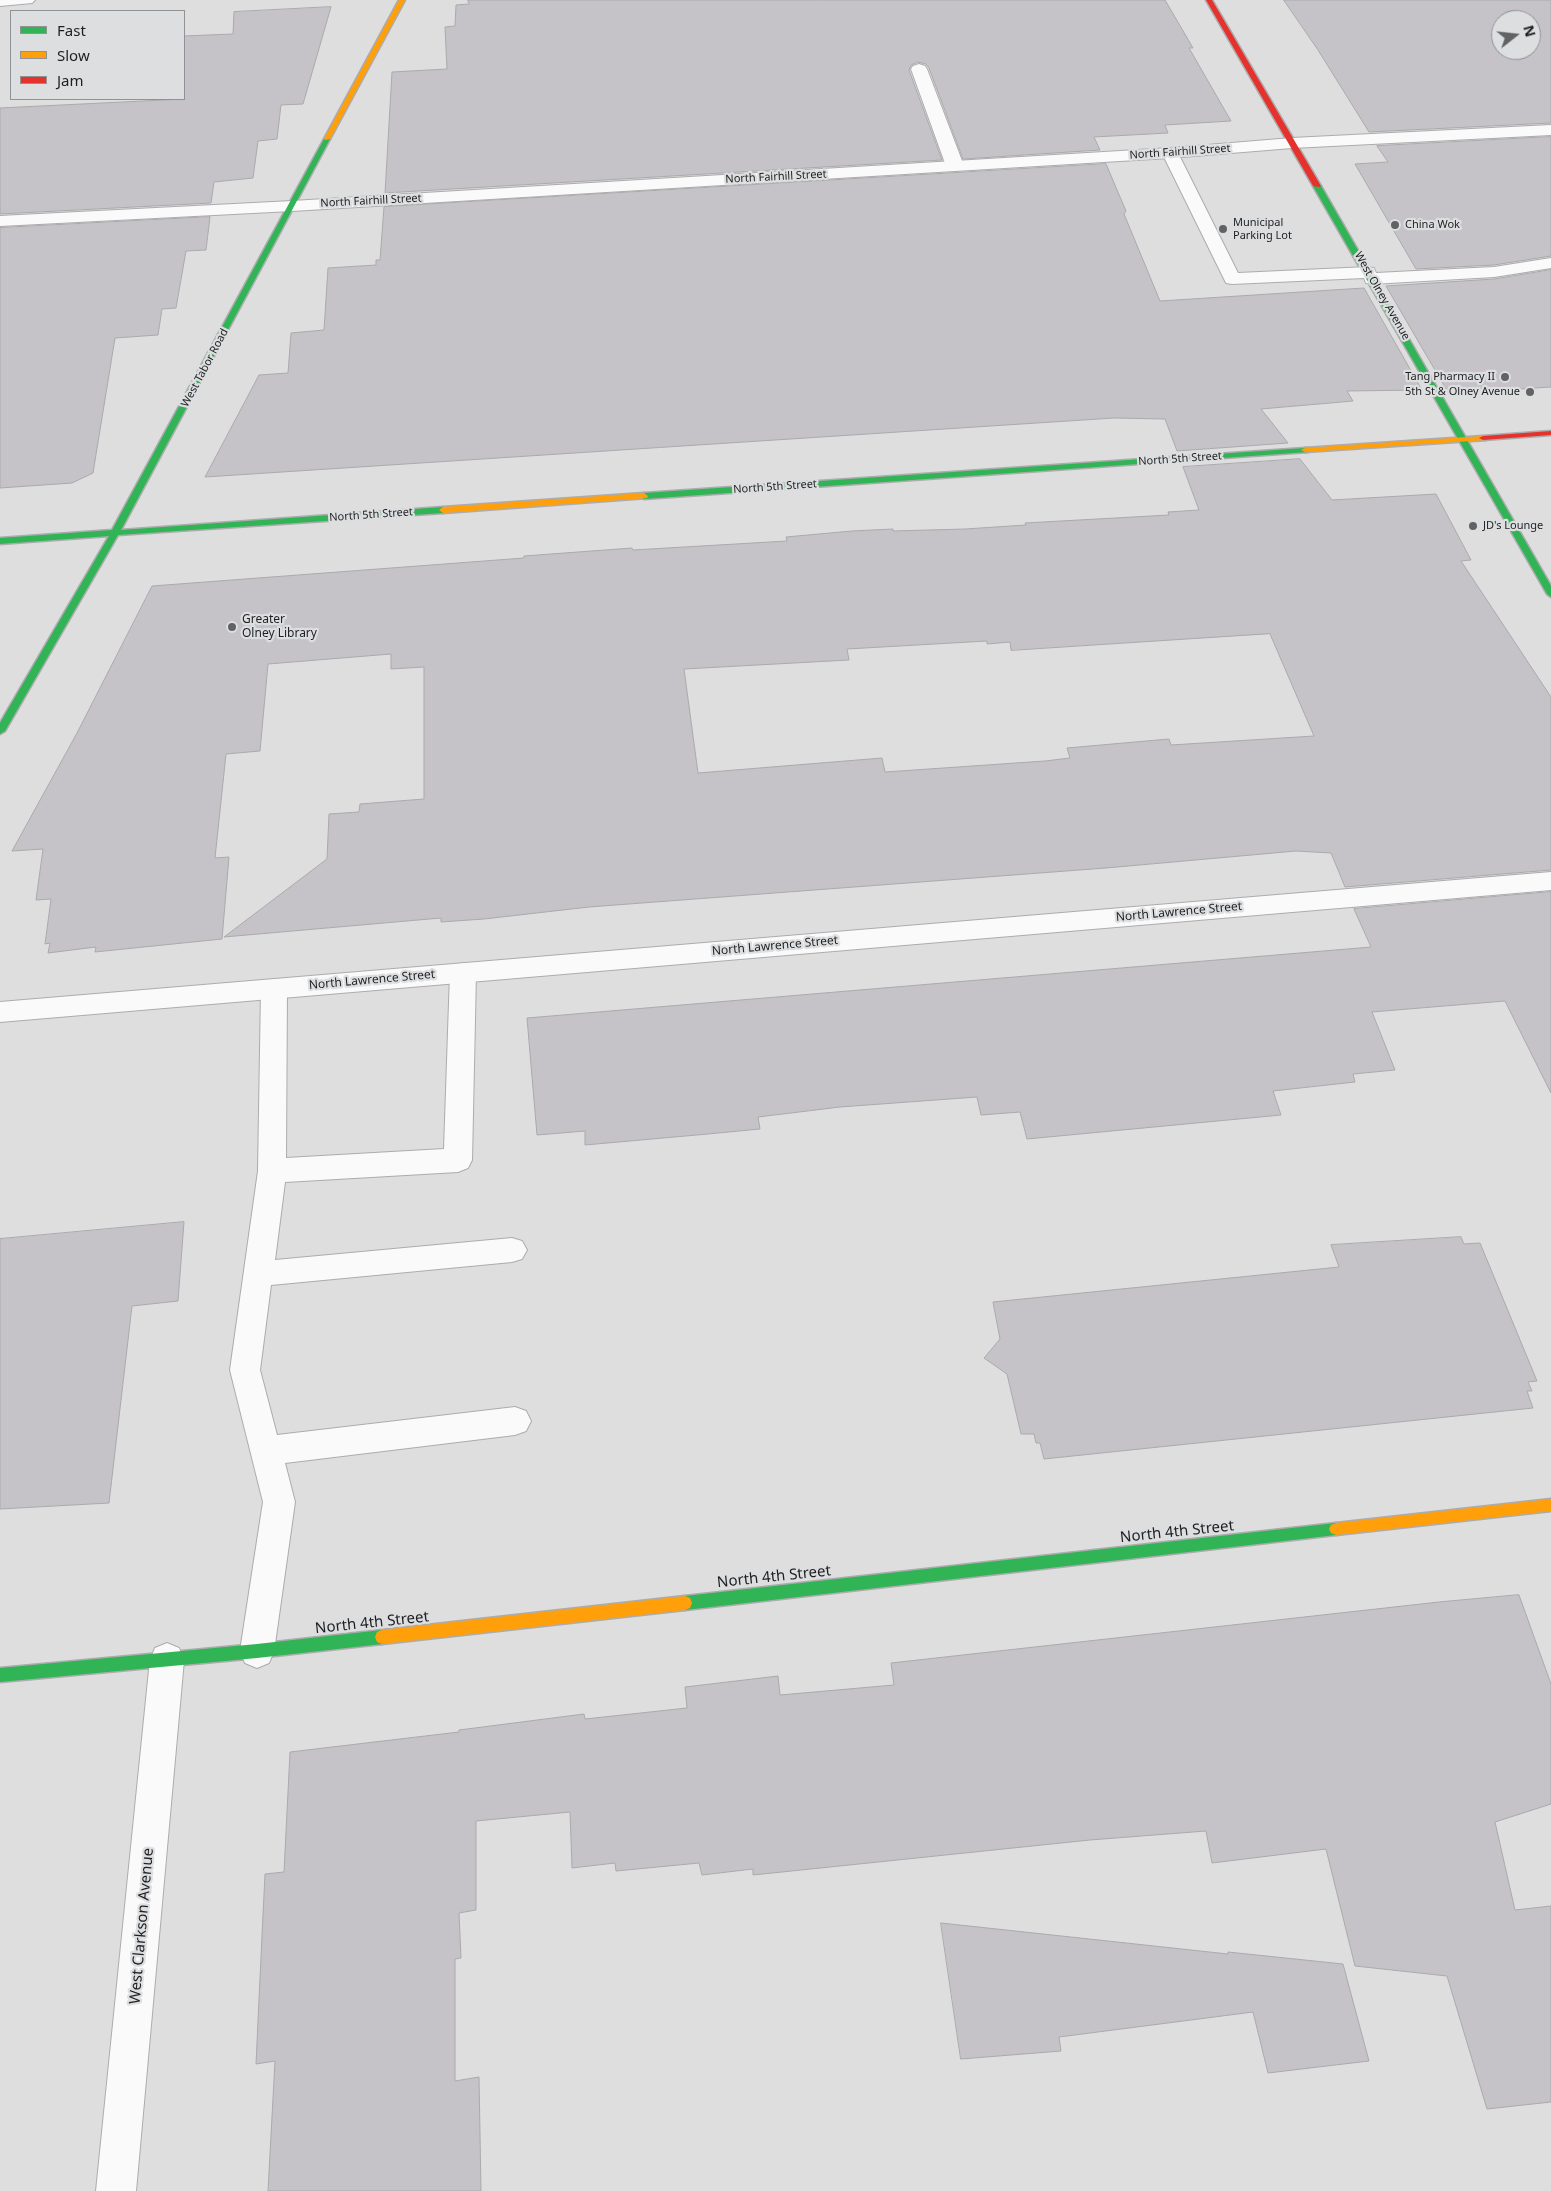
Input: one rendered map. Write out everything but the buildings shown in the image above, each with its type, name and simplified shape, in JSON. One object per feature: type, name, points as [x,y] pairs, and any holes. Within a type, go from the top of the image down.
[{"type":"street","points":[[0,1],[27,0]]},
{"type":"street","name":"West Tabor Road","points":[[0,732],[116,532],[402,0]]},
{"type":"street","name":"West Olney Avenue","points":[[1208,0],[1370,275],[1551,594]]},
{"type":"street","points":[[919,69],[955,166]]},
{"type":"street","name":"North Fairhill Street","points":[[0,221],[292,206],[955,166],[1170,153],[1292,143],[1551,130]]},
{"type":"street","points":[[1170,153],[1232,279],[1494,272],[1551,263]]},
{"type":"street","name":"North 5th Street","points":[[0,541],[1551,433]]},
{"type":"street","name":"North Lawrence Street","points":[[0,1012],[1551,881]]},
{"type":"street","points":[[272,1170],[458,1160],[463,973]]},
{"type":"street","points":[[257,1651],[279,1502],[245,1370],[272,1170],[274,989]]},
{"type":"street","points":[[258,1274],[512,1250]]},
{"type":"street","points":[[266,1451],[515,1421]]},
{"type":"street","name":"North 4th Street","points":[[0,1675],[257,1651],[1551,1505]]},
{"type":"street","name":"West Clarkson Avenue","points":[[116,2191],[167,1660]]},
{"type":"traffic: fast","points":[[0,731],[116,532],[327,139]]},
{"type":"traffic: fast","points":[[1317,186],[1551,594]]},
{"type":"traffic: fast","points":[[644,496],[1305,450]]},
{"type":"traffic: fast","points":[[0,541],[443,510]]},
{"type":"traffic: fast","points":[[685,1603],[1336,1529]]},
{"type":"traffic: fast","points":[[0,1675],[257,1651],[382,1637]]},
{"type":"traffic: slow","points":[[327,139],[402,0]]},
{"type":"traffic: slow","points":[[1305,450],[1483,438]]},
{"type":"traffic: slow","points":[[443,510],[644,496]]},
{"type":"traffic: slow","points":[[1336,1529],[1551,1505]]},
{"type":"traffic: slow","points":[[382,1637],[685,1603]]},
{"type":"traffic: jam","points":[[1209,0],[1317,186]]},
{"type":"traffic: jam","points":[[1483,438],[1551,433]]},
{"type":"place","name":"China Wok","points":[[1395,225]]},
{"type":"place","name":"Municipal Parking Lot","points":[[1223,229]]},
{"type":"place","name":"Tang Pharmacy II","points":[[1505,377]]},
{"type":"place","name":"5th St & Olney Avenue","points":[[1530,392]]},
{"type":"place","name":"JD's Lounge","points":[[1473,526]]},
{"type":"place","name":"Greater Olney Library","points":[[232,627]]}]
